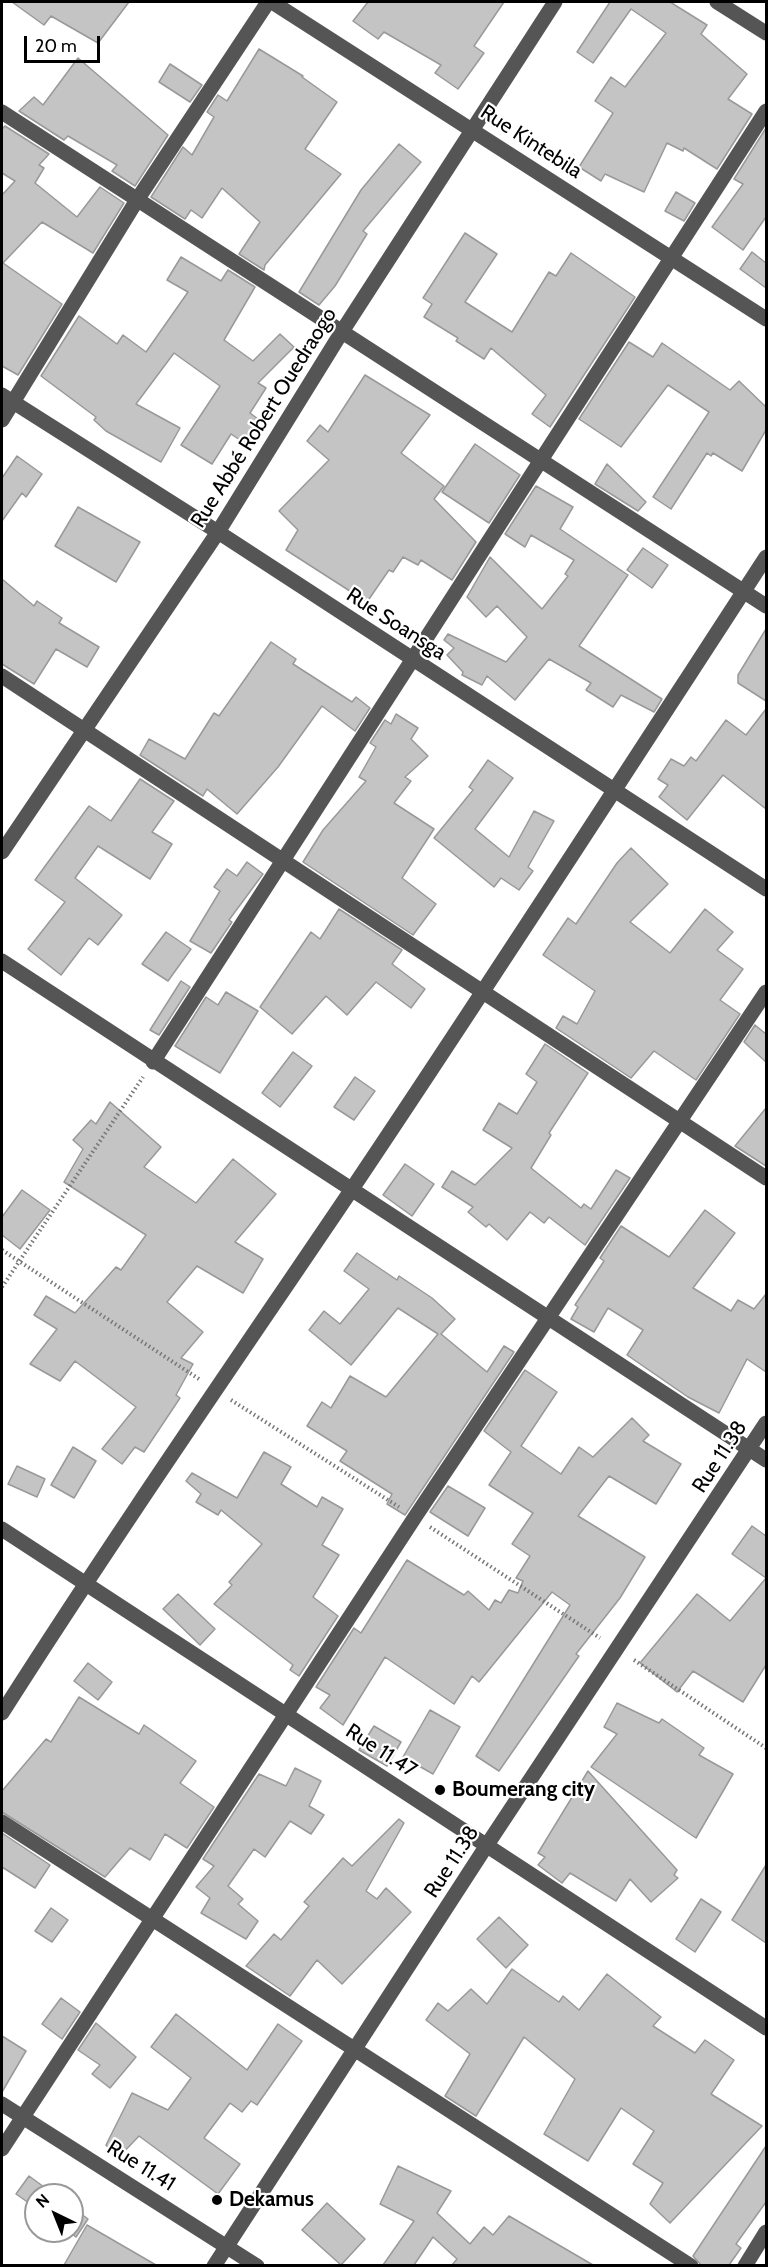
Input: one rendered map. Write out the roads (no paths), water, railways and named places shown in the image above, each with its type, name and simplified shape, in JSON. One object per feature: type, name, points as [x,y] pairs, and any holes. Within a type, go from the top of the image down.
[{"type":"street","name":"Rue Kintebila","points":[[270,2],[766,319]]},
{"type":"street","points":[[2,420],[7,399],[136,200],[270,2]]},
{"type":"street","name":"Rue Abbé Robert Ouedraogo","points":[[2,852],[218,532],[342,330],[555,2]]},
{"type":"street","points":[[717,2],[766,33]]},
{"type":"street","points":[[153,1062],[281,860],[542,461],[670,257],[766,111]]},
{"type":"street","points":[[2,112],[766,606]]},
{"type":"street","name":"Rue Soansga","points":[[7,399],[218,532],[766,889]]},
{"type":"street","points":[[2,1713],[85,1582],[351,1190],[616,790],[766,557]]},
{"type":"street","points":[[2,676],[766,1178]]},
{"type":"street","points":[[2,961],[549,1321],[766,1460]]},
{"type":"street","points":[[2,2149],[288,1715],[415,1517],[549,1321],[766,992]]},
{"type":"street","name":"Rue 11.38","points":[[214,2265],[487,1845],[766,1423]]},
{"type":"street","name":"Rue 11.47","points":[[2,1529],[766,2028]]},
{"type":"street","points":[[2,1822],[691,2265]]},
{"type":"street","name":"Rue 11.41","points":[[2,2104],[257,2265]]},
{"type":"street","points":[[745,2265],[766,2232]]},
{"type":"place","name":"Boumerang city","points":[[440,1790]]},
{"type":"place","name":"Dekamus","points":[[217,2200]]}]
